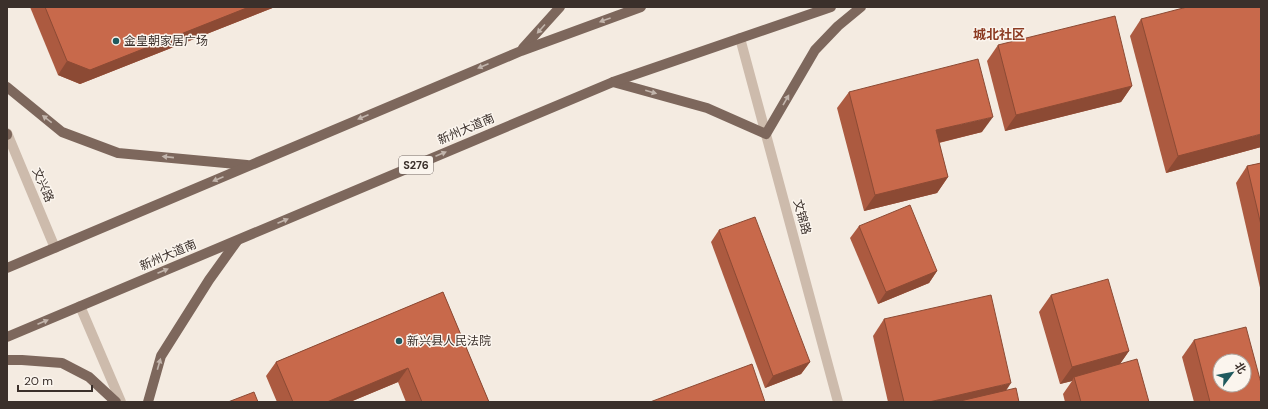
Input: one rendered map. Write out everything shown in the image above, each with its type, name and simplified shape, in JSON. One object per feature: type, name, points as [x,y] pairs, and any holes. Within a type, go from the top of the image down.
[{"type":"main road","points":[[521,51],[560,7]]},
{"type":"main road","points":[[7,268],[521,51],[641,7]]},
{"type":"main road","name":"新州大道南","points":[[7,337],[613,82],[831,7]]},
{"type":"main road","points":[[613,82],[707,108],[766,134],[815,50],[838,26],[861,7]]},
{"type":"main road","points":[[7,87],[62,132],[118,153],[249,166]]},
{"type":"main road","points":[[148,402],[161,356],[209,280],[237,240]]},
{"type":"main road","points":[[7,360],[62,363],[89,378],[116,402]]},
{"type":"street","name":"文锦路","points":[[740,38],[838,402]]},
{"type":"street","name":"文兴路","points":[[7,134],[55,248]]},
{"type":"street","points":[[80,306],[121,402]]},
{"type":"building","name":"金皇朝家居广场","points":[[45,7],[249,7],[90,70],[67,61]]},
{"type":"building","points":[[1187,7],[1260,7],[1261,134],[1178,156],[1141,19]]},
{"type":"building","points":[[1115,16],[1132,86],[1016,115],[998,45]]},
{"type":"building","points":[[978,59],[993,117],[936,130],[948,177],[875,195],[849,92]]},
{"type":"building","points":[[1261,163],[1261,225],[1247,166]]},
{"type":"building","points":[[910,205],[937,271],[886,292],[859,226]]},
{"type":"building","points":[[755,217],[810,362],[773,376],[719,230]]},
{"type":"building","points":[[1108,279],[1129,351],[1072,367],[1051,295]]},
{"type":"building","name":"新兴县人民法院","points":[[443,292],[489,402],[422,402],[408,368],[327,402],[293,402],[276,362]]},
{"type":"building","points":[[991,295],[1011,383],[929,402],[904,402],[884,319]]},
{"type":"building","points":[[1246,327],[1261,383],[1261,402],[1210,402],[1194,340]]},
{"type":"building","points":[[1137,359],[1149,402],[1081,402],[1074,377]]},
{"type":"building","points":[[752,364],[765,402],[650,402]]},
{"type":"building","points":[[1016,388],[1019,402],[956,402]]},
{"type":"building","points":[[254,392],[258,402],[228,402]]},
{"type":"place","name":"金皇朝家居广场","points":[[116,41]]},
{"type":"place","name":"新兴县人民法院","points":[[399,341]]},
{"type":"district","name":"城北社区","points":[[999,34]]}]
